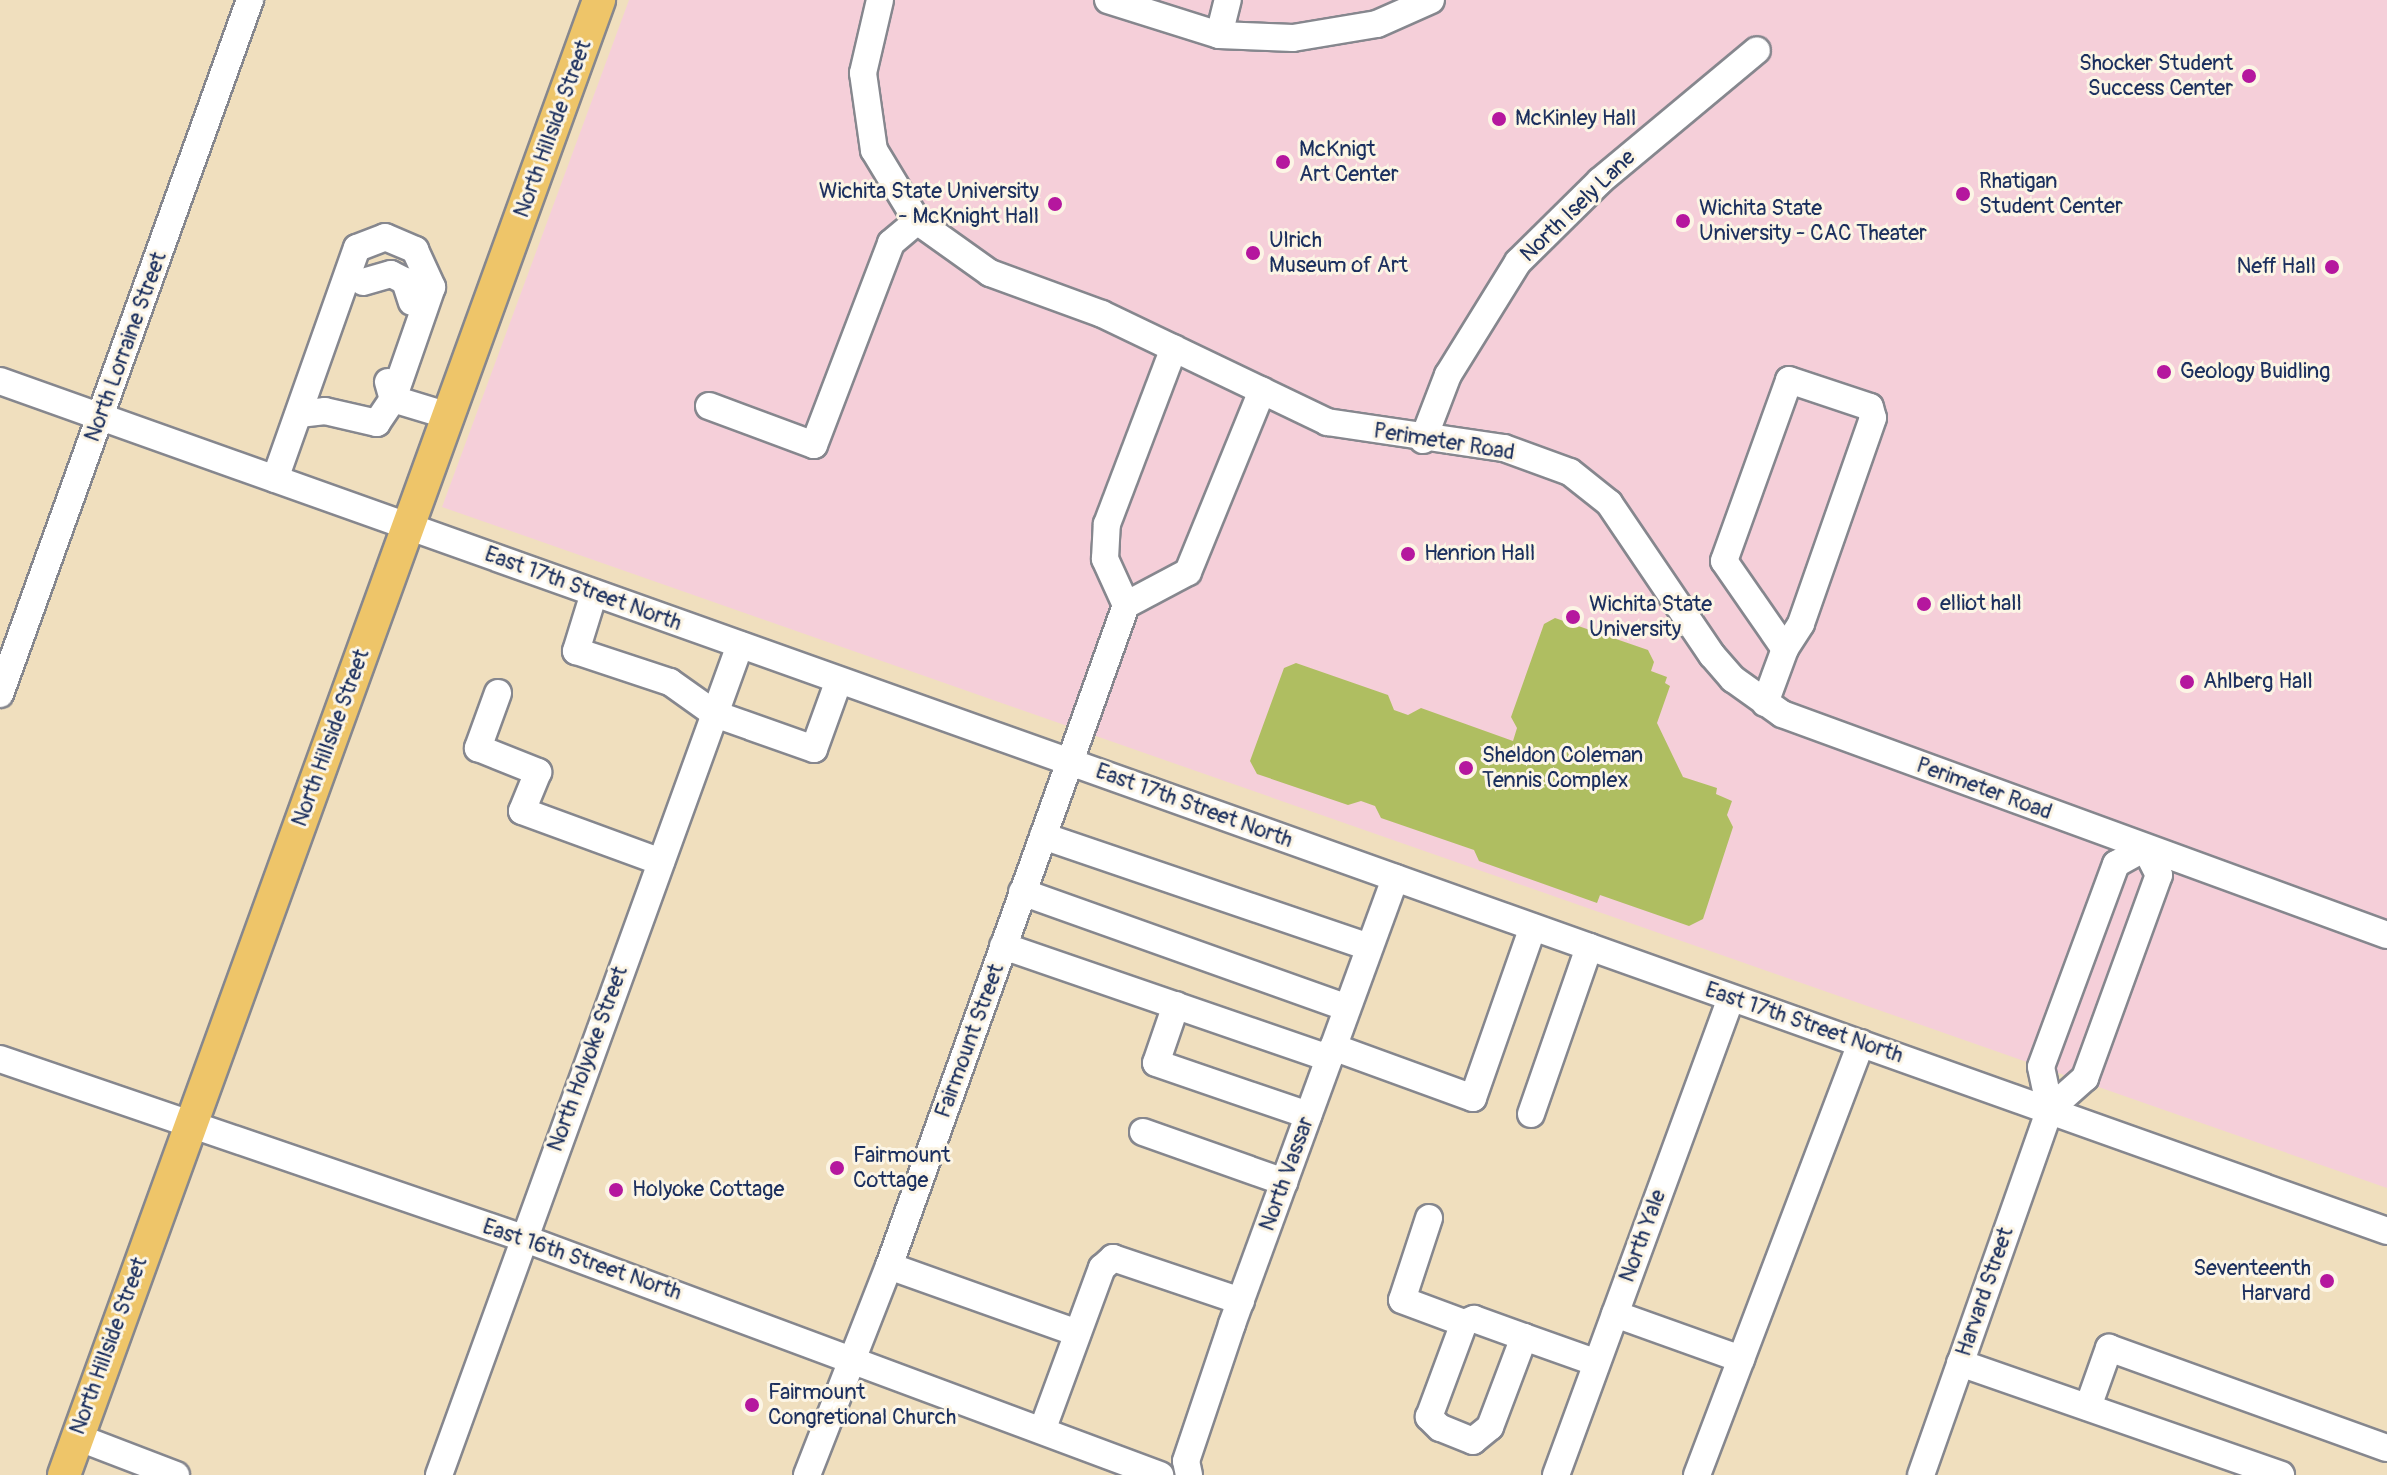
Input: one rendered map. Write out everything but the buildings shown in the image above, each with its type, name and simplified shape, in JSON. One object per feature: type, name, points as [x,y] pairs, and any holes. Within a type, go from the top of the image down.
[{"type":"main road","name":"North Hillside Street","points":[[64,1475],[188,1126],[599,0]]},
{"type":"street","name":"North Lorraine Street","points":[[0,694],[250,0]]},
{"type":"street","name":"Perimeter Road","points":[[880,0],[863,73],[874,150],[917,221],[990,273],[1102,314],[1327,422],[1423,440],[1504,448],[1570,472],[1609,503],[1712,655],[1765,703],[1827,735],[2387,935]]},
{"type":"street","points":[[1108,0],[1219,35],[1293,38],[1377,24],[1431,0]]},
{"type":"street","points":[[1219,35],[1228,0]]},
{"type":"street","name":"North Isely Lane","points":[[1423,440],[1455,363],[1488,303],[1528,251],[1600,181],[1757,50]]},
{"type":"street","points":[[709,406],[814,445],[891,243],[917,221]]},
{"type":"street","points":[[275,479],[301,414],[357,248],[385,237],[415,250],[432,287],[393,399],[377,423],[325,411],[301,414]]},
{"type":"street","points":[[309,389],[333,362],[369,266],[381,254],[399,256],[414,267],[412,302],[386,374],[393,399]]},
{"type":"street","points":[[1174,348],[1107,524],[1105,559],[1126,605],[1188,572],[1262,391]]},
{"type":"street","points":[[1765,703],[1785,649],[1801,624],[1873,418],[1870,407],[1789,380],[1724,561],[1785,649]]},
{"type":"street","name":"East 17th Street North","points":[[0,381],[1731,998],[2385,1223]]},
{"type":"street","points":[[393,399],[449,416]]},
{"type":"street","points":[[594,593],[576,651],[670,682],[715,714],[814,749],[839,680]]},
{"type":"street","name":"Fairmount Street","points":[[807,1475],[889,1266],[1126,605]]},
{"type":"street","name":"North Holyoke Street","points":[[439,1475],[740,645]]},
{"type":"street","points":[[498,693],[478,748],[538,772],[522,811],[661,862]]},
{"type":"street","points":[[1043,836],[1369,947]]},
{"type":"street","points":[[2145,848],[2159,875],[2085,1078],[2050,1109],[2041,1067],[2116,864],[2145,848]]},
{"type":"street","name":"North Vassar","points":[[1188,1474],[1186,1461],[1241,1301],[1395,878]]},
{"type":"street","points":[[1022,892],[1347,1008]]},
{"type":"street","points":[[1003,946],[1176,1005],[1473,1098],[1533,927]]},
{"type":"street","points":[[1531,1114],[1589,947]]},
{"type":"street","name":"North Yale","points":[[1556,1475],[1731,998]]},
{"type":"street","points":[[1176,1005],[1156,1063],[1308,1115]]},
{"type":"street","points":[[1697,1475],[1861,1043]]},
{"type":"street","name":"East 16th Street North","points":[[0,1059],[188,1126],[523,1238],[853,1357],[1160,1475]]},
{"type":"street","name":"Harvard Street","points":[[1921,1475],[2050,1109]]},
{"type":"street","points":[[1143,1132],[1284,1182]]},
{"type":"street","points":[[1429,1218],[1402,1300],[1464,1323],[1474,1319],[1597,1363]]},
{"type":"street","points":[[1043,1428],[1102,1268],[1113,1258],[1241,1301]]},
{"type":"street","points":[[889,1266],[1077,1333]]},
{"type":"street","points":[[1615,1314],[1741,1359]]},
{"type":"street","points":[[1464,1323],[1429,1417],[1440,1428],[1473,1441],[1490,1427],[1524,1337]]},
{"type":"street","points":[[2088,1407],[2109,1348],[2387,1448]]},
{"type":"street","points":[[1960,1363],[2281,1475]]},
{"type":"street","points":[[77,1437],[176,1475]]},
{"type":"shaded area","name":"Wichita State University","points":[[629,0],[2387,0],[2387,1188],[442,507]]},
{"type":"green space","name":"Sheldon Coleman Tennis Complex","points":[[1555,618],[1648,650],[1654,662],[1651,671],[1667,677],[1665,683],[1670,686],[1657,723],[1683,777],[1717,788],[1716,794],[1732,801],[1727,815],[1733,827],[1703,919],[1689,926],[1600,895],[1597,903],[1479,861],[1474,850],[1381,818],[1375,806],[1361,801],[1348,805],[1257,774],[1250,761],[1284,668],[1296,663],[1388,695],[1394,710],[1408,715],[1421,708],[1513,741],[1517,728],[1511,717],[1544,624]]},
{"type":"place","name":"Shocker Student Success Center","points":[[2249,76]]},
{"type":"place","name":"McKinley Hall","points":[[1499,119]]},
{"type":"place","name":"McKnigt Art Center","points":[[1283,162]]},
{"type":"place","name":"Rhatigan Student Center","points":[[1963,194]]},
{"type":"place","name":"Wichita State University - McKnight Hall","points":[[1055,204]]},
{"type":"place","name":"Wichita State University - CAC Theater","points":[[1683,221]]},
{"type":"place","name":"Ulrich Museum of Art","points":[[1253,253]]},
{"type":"place","name":"Neff Hall","points":[[2332,267]]},
{"type":"place","name":"Geology Buidling","points":[[2164,372]]},
{"type":"place","name":"Henrion Hall","points":[[1408,554]]},
{"type":"place","name":"elliot hall","points":[[1924,604]]},
{"type":"place","name":"Wichita State University","points":[[1573,617]]},
{"type":"place","name":"Ahlberg Hall","points":[[2187,682]]},
{"type":"place","name":"Sheldon Coleman Tennis Complex","points":[[1466,768]]},
{"type":"place","name":"Fairmount Cottage","points":[[837,1168]]},
{"type":"place","name":"Holyoke Cottage","points":[[616,1190]]},
{"type":"place","name":"Seventeenth Harvard","points":[[2327,1281]]},
{"type":"place","name":"Fairmount Congretional Church","points":[[752,1405]]}]
